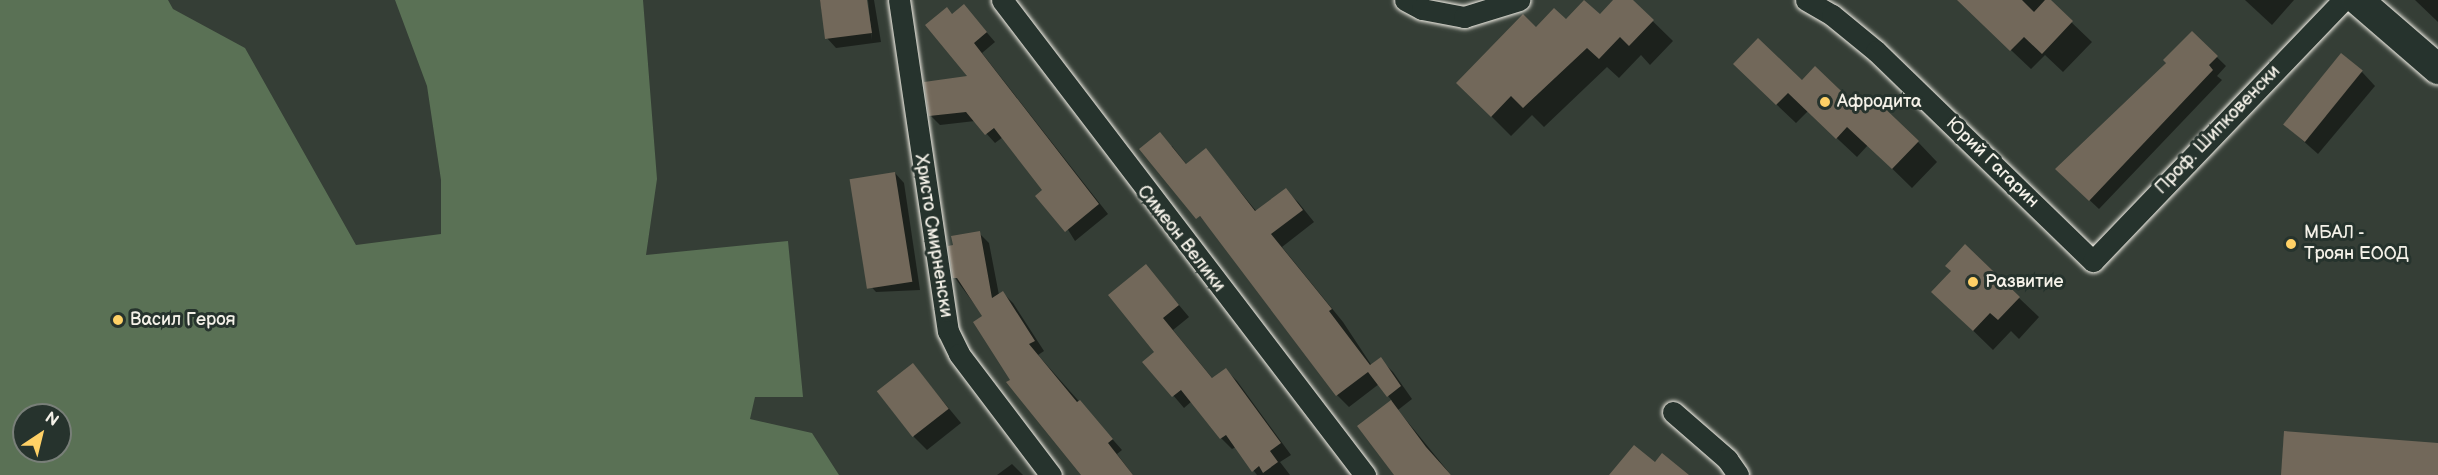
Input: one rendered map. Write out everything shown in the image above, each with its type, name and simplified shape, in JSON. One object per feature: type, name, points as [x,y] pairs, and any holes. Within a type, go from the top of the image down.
[{"type":"street","name":"Христо Смирненски","points":[[899,0],[948,331],[958,354],[1051,475]]},
{"type":"street","name":"Симеон Велики","points":[[1002,0],[1365,475]]},
{"type":"street","points":[[1405,0],[1422,9],[1464,17],[1520,0]]},
{"type":"street","name":"Юрий Гагарин","points":[[1806,0],[1832,15],[1876,51],[2092,261]]},
{"type":"street","name":"Проф. Шипковенски","points":[[2092,261],[2343,0]]},
{"type":"street","points":[[2358,0],[2438,69]]},
{"type":"street","points":[[1673,412],[1727,459],[1738,475]]},
{"type":"green space","points":[[0,0],[168,0],[173,9],[245,48],[356,245],[441,234],[441,180],[427,86],[395,0],[643,0],[657,179],[646,255],[788,241],[803,397],[755,397],[750,419],[812,433],[839,475],[0,475]]},
{"type":"building","points":[[820,0],[867,0],[872,33],[825,39]]},
{"type":"building","points":[[1584,0],[1600,14],[1613,0],[1633,0],[1654,20],[1629,46],[1620,37],[1599,59],[1587,48],[1523,108],[1511,96],[1491,117],[1456,83],[1523,14],[1536,27],[1554,8],[1566,19]]},
{"type":"building","points":[[1957,0],[2022,0],[2034,12],[2045,0],[2051,0],[2073,21],[2042,54],[2024,37],[2010,51]]},
{"type":"building","points":[[964,4],[987,32],[974,43],[1099,204],[1065,232],[1035,196],[1042,190],[994,128],[985,135],[966,112],[929,116],[924,82],[967,76],[925,25],[947,7],[952,14]]},
{"type":"building","points":[[2192,31],[2218,56],[2209,65],[2213,70],[2089,201],[2055,169],[2166,63],[2163,60]]},
{"type":"building","name":"Афродита","points":[[1758,38],[1802,80],[1815,66],[1862,111],[1874,98],[1919,141],[1892,169],[1847,127],[1836,139],[1788,93],[1776,105],[1733,64]]},
{"type":"building","points":[[2341,53],[2363,71],[2305,142],[2283,124]]},
{"type":"building","points":[[1160,132],[1186,164],[1206,148],[1255,211],[1286,188],[1303,210],[1271,234],[1332,309],[1329,311],[1370,365],[1381,357],[1401,386],[1387,397],[1368,372],[1336,396],[1200,216],[1196,219],[1139,149]]},
{"type":"building","points":[[895,172],[912,282],[867,289],[850,179]]},
{"type":"building","points":[[980,231],[992,298],[1003,291],[1035,341],[1029,344],[1077,402],[1080,400],[1113,439],[1108,443],[1133,475],[1081,475],[1006,382],[1010,380],[973,322],[982,316],[957,278],[953,278],[948,246],[953,245],[951,236]]},
{"type":"building","name":"Развитие","points":[[1965,244],[2020,297],[1998,320],[1990,313],[1973,331],[1931,292],[1951,271],[1945,266]]},
{"type":"building","points":[[1146,264],[1179,305],[1163,318],[1212,378],[1226,368],[1281,443],[1270,451],[1278,462],[1263,473],[1259,466],[1252,472],[1226,435],[1220,439],[1181,390],[1172,397],[1142,362],[1154,352],[1108,295]]},
{"type":"building","points":[[913,363],[949,409],[912,437],[877,391]]},
{"type":"building","points":[[1391,400],[1426,447],[1451,475],[1394,475],[1357,426]]},
{"type":"building","points":[[2284,431],[2438,443],[2438,475],[2281,475]]},
{"type":"building","points":[[1634,445],[1655,462],[1662,453],[1689,475],[1609,475]]},
{"type":"place","name":"Афродита","points":[[1825,102]]},
{"type":"place","name":"МБАЛ - Троян ЕООД","points":[[2291,244]]},
{"type":"place","name":"Развитие","points":[[1973,282]]},
{"type":"place","name":"Васил Героя","points":[[118,320]]}]
